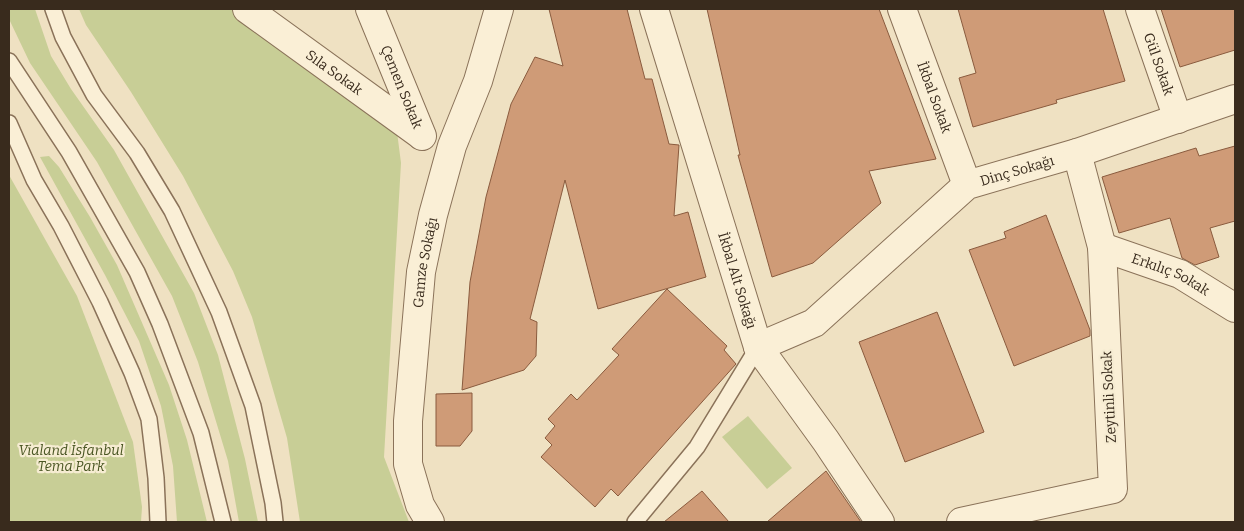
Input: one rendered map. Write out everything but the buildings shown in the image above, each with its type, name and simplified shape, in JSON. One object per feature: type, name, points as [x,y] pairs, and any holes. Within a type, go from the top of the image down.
[{"type":"street","name":"Sıla Sokak","points":[[246,9],[421,135]]},
{"type":"street","name":"Çemen Sokak","points":[[370,9],[421,135],[452,146]]},
{"type":"street","name":"Gamze Sokağı","points":[[430,522],[420,505],[408,464],[408,421],[421,272],[433,215],[452,146],[478,81],[498,9]]},
{"type":"street","name":"İkbal Alt Sokağı","points":[[654,9],[758,347],[826,441],[880,522]]},
{"type":"street","name":"İkbal Sokak","points":[[902,9],[967,185]]},
{"type":"street","name":"Gül Sokak","points":[[1140,9],[1178,119]]},
{"type":"street","name":"Dinç Sokağı","points":[[758,347],[814,323],[967,185],[1078,153],[1235,99]]},
{"type":"street","name":"Zeytinli Sokak","points":[[961,522],[1113,489],[1102,248],[1078,153]]},
{"type":"street","name":"Erkılıç Sokak","points":[[1102,248],[1180,274],[1235,308]]},
{"type":"lane","points":[[53,9],[63,37],[94,95],[136,153],[172,211],[219,312],[253,406],[275,522]]},
{"type":"lane","points":[[9,60],[69,152],[137,272],[160,324],[201,433],[223,522]]},
{"type":"lane","points":[[9,123],[34,180],[61,226],[100,302],[132,373],[149,419],[156,478],[158,522]]},
{"type":"lane","points":[[635,522],[697,447],[758,347]]},
{"type":"green space","points":[[9,9],[35,9],[51,56],[71,89],[114,150],[194,293],[218,355],[245,459],[258,522],[239,522],[228,461],[198,362],[172,296],[97,162],[30,63],[9,19]]},
{"type":"green space","points":[[79,9],[240,9],[397,132],[401,163],[384,457],[409,522],[300,522],[287,438],[252,317],[233,271],[183,176],[131,92],[86,25]]},
{"type":"green space","points":[[49,156],[59,167],[117,265],[169,385],[187,440],[207,522],[177,522],[173,466],[161,406],[139,341],[40,157]]},
{"type":"green space","name":"Vialand İsfanbul Tema Park","points":[[9,175],[77,296],[133,442],[142,507],[141,522],[9,522]]},
{"type":"green space","points":[[748,416],[792,468],[767,489],[722,437]]}]
